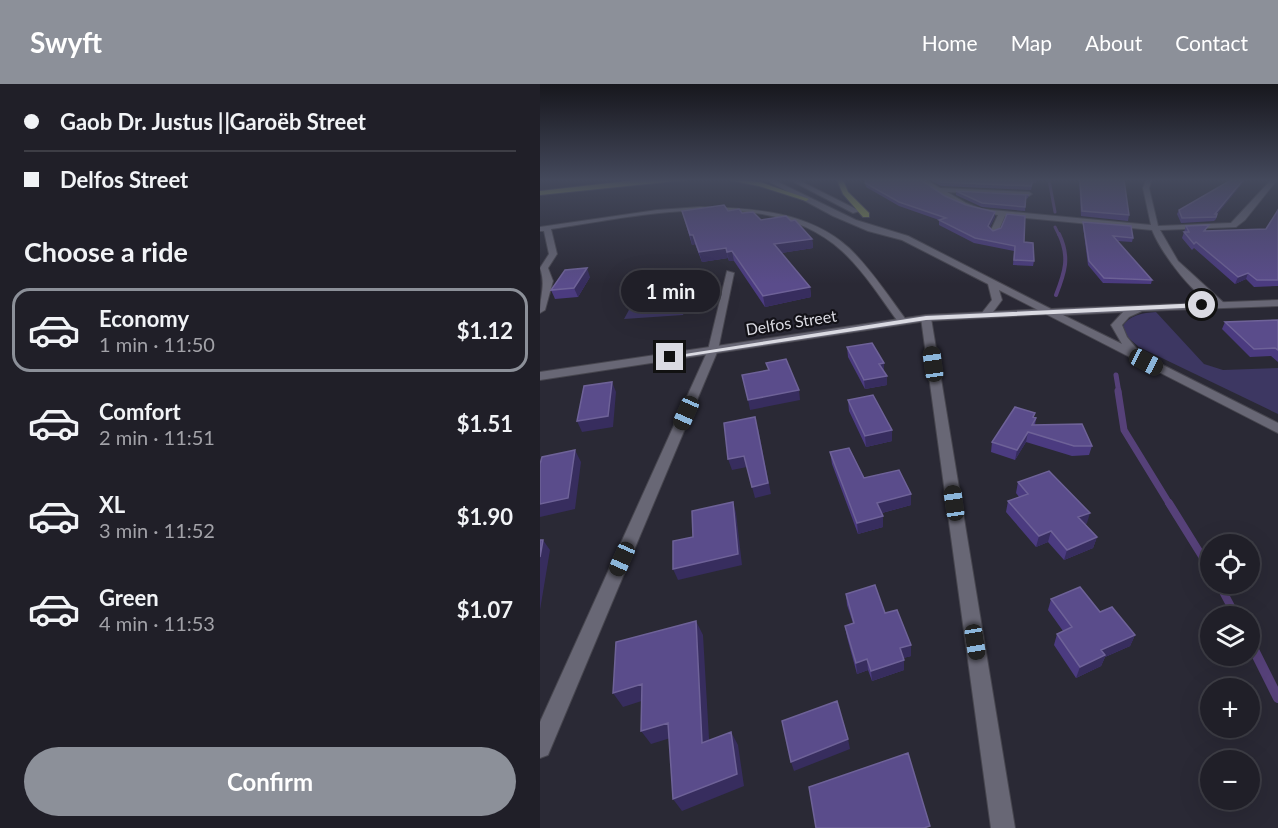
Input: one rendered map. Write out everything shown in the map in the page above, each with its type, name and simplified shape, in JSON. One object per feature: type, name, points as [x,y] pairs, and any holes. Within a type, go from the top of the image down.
[{"type":"street","points":[[841,215],[886,234],[905,238],[1278,429]]},
{"type":"street","points":[[866,215],[874,219]]},
{"type":"street","points":[[994,232],[1002,215]]},
{"type":"street","points":[[1010,215],[1155,228],[1233,225],[1245,215]]},
{"type":"street","points":[[1153,215],[1155,228],[1175,267],[1220,304]]},
{"type":"street","points":[[885,224],[902,233],[905,238]]},
{"type":"street","points":[[986,314],[997,300],[992,283]]},
{"type":"street","points":[[1008,291],[1052,302],[1105,309],[1278,303]]},
{"type":"street","points":[[1146,362],[1122,338],[1116,325],[1125,315],[1147,308]]},
{"type":"street","name":"Delfos Street","points":[[540,376],[926,318],[1105,309]]},
{"type":"lane","points":[[540,310],[549,281],[544,267],[553,254],[543,228],[651,215]]},
{"type":"lane","points":[[777,215],[810,225],[845,249],[903,321]]},
{"type":"lane","points":[[540,747],[713,350],[730,273]]},
{"type":"lane","points":[[926,318],[1003,828]]},
{"type":"shaded area","points":[[697,270],[694,279],[641,282],[646,273]]},
{"type":"shaded area","points":[[691,286],[688,296],[633,299],[638,290]]},
{"type":"shaded area","points":[[687,304],[683,315],[624,319],[630,308]]},
{"type":"shaded area","points":[[1156,312],[1204,364],[1223,370],[1278,368],[1278,414],[1139,347],[1125,335],[1122,328],[1132,317]]},
{"type":"building","points":[[683,215],[756,215],[761,220],[786,216],[791,221],[795,220],[812,239],[774,244],[810,287],[763,296],[732,251],[727,252],[726,248],[699,252],[693,235],[690,235]]},
{"type":"building","points":[[936,215],[994,215],[988,226],[993,231],[1001,228],[1007,215],[1025,216],[1024,242],[1033,243],[1034,261],[1014,260],[1015,246],[975,238],[939,220],[946,218]]},
{"type":"building","points":[[1181,215],[1217,215],[1216,217],[1182,218]]},
{"type":"building","points":[[1275,215],[1278,215],[1278,280],[1257,280],[1248,273],[1238,277],[1196,242],[1194,244],[1184,232],[1189,232],[1186,226],[1209,225],[1204,231],[1266,229]]},
{"type":"building","points":[[1083,222],[1131,226],[1133,238],[1113,236],[1152,280],[1104,278],[1089,261]]},
{"type":"building","points":[[587,268],[574,288],[551,290],[565,270]]},
{"type":"building","points":[[1278,320],[1278,350],[1275,348],[1254,349],[1225,322]]},
{"type":"building","points":[[872,343],[884,363],[879,364],[887,376],[864,380],[847,347]]},
{"type":"building","points":[[786,359],[799,390],[748,400],[742,375],[769,370],[766,363]]},
{"type":"building","points":[[612,382],[608,416],[577,421],[584,386]]},
{"type":"building","points":[[873,395],[892,430],[865,436],[848,400]]},
{"type":"building","points":[[1015,407],[1035,413],[1033,417],[1036,418],[1032,425],[1082,424],[1092,446],[1074,446],[1028,432],[1017,450],[992,442]]},
{"type":"building","points":[[755,417],[768,483],[752,487],[744,456],[728,459],[724,423]]},
{"type":"building","points":[[849,448],[864,478],[899,470],[911,494],[877,503],[883,516],[857,523],[830,452]]},
{"type":"building","points":[[575,450],[568,498],[540,504],[542,457]]},
{"type":"building","points":[[1049,471],[1090,513],[1078,517],[1097,537],[1067,550],[1051,531],[1039,536],[1008,501],[1028,494],[1018,482]]},
{"type":"building","points":[[733,502],[738,554],[673,569],[673,541],[693,537],[692,511]]},
{"type":"building","points":[[540,540],[543,540],[540,557]]},
{"type":"building","points":[[875,585],[885,613],[897,610],[911,645],[900,648],[904,660],[871,671],[867,659],[856,663],[845,626],[854,623],[846,594]]},
{"type":"building","points":[[1080,587],[1100,612],[1112,607],[1135,635],[1101,650],[1105,655],[1080,667],[1057,634],[1072,627],[1051,599]]},
{"type":"building","points":[[696,621],[702,743],[731,732],[737,774],[673,799],[668,723],[641,731],[642,684],[613,693],[616,642]]},
{"type":"building","points":[[837,701],[848,739],[791,762],[782,721]]},
{"type":"building","points":[[908,753],[930,826],[924,828],[816,828],[809,787]]},
{"type":"waterway","points":[[1055,227],[1059,235]]},
{"type":"waterway","points":[[1056,295],[1065,264],[1059,234]]},
{"type":"waterway","points":[[1116,375],[1119,393]]},
{"type":"waterway","points":[[1118,391],[1124,430],[1170,505]]},
{"type":"waterway","points":[[1169,503],[1200,553]]},
{"type":"waterway","points":[[1224,594],[1231,606]]},
{"type":"waterway","points":[[1260,662],[1278,698]]},
{"type":"route","points":[[670,357],[926,318],[1202,305]]}]
